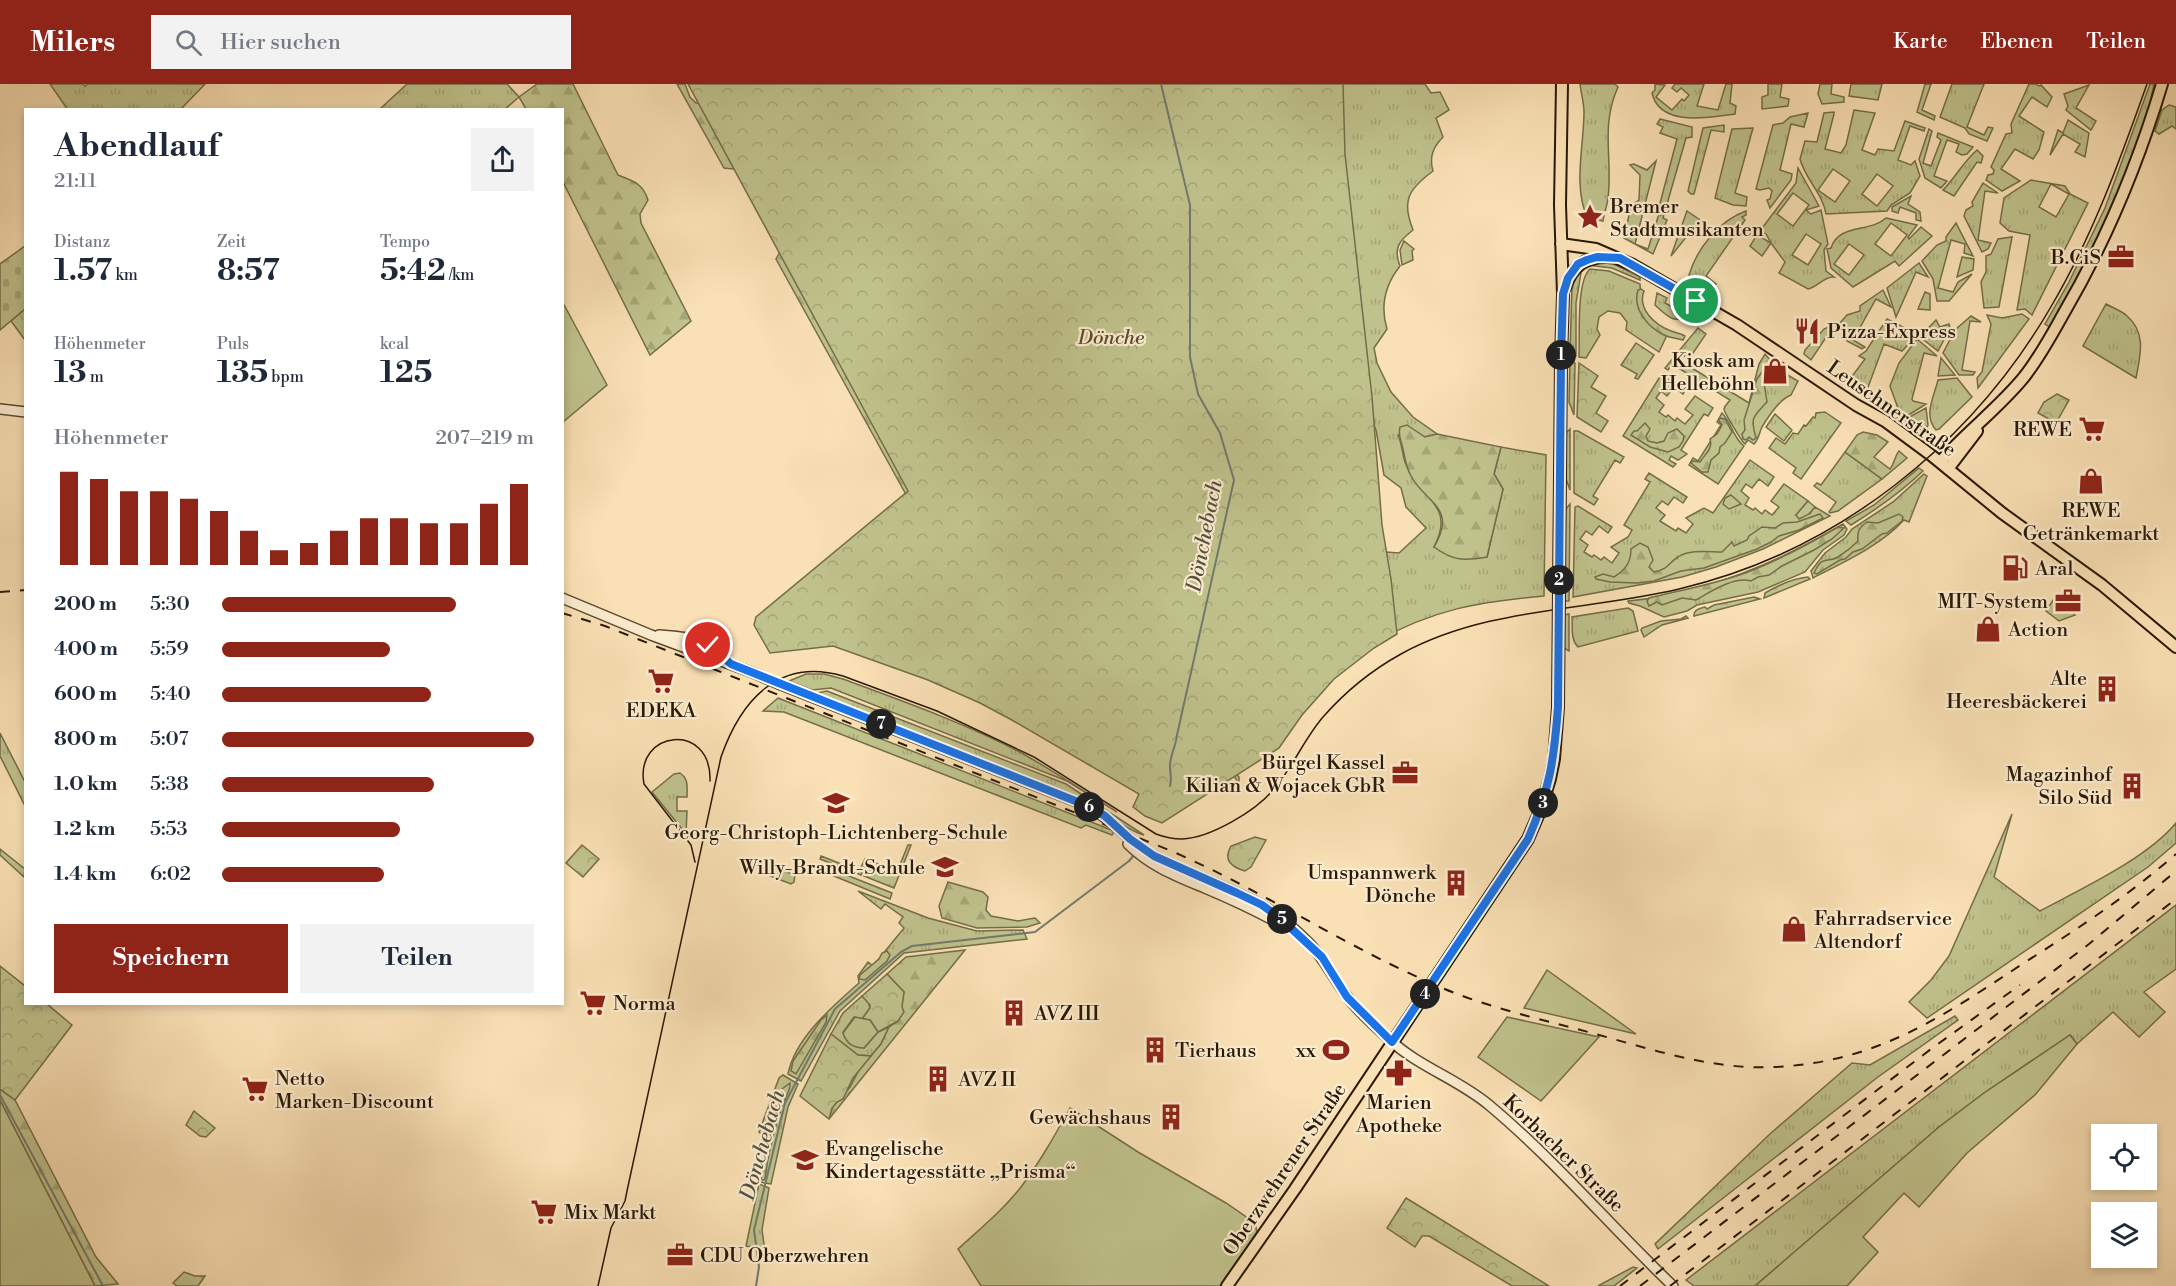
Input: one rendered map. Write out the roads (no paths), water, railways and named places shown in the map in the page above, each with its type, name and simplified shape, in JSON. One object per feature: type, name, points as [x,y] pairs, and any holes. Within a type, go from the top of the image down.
[{"type":"main road","name":"Oberzwehrener Straße","points":[[1227,1286],[1295,1189],[1528,839],[1550,779],[1554,759],[1558,696],[1563,294],[1562,84]]},
{"type":"main road","points":[[1944,465],[1985,417],[2022,380],[2037,360],[2079,287],[2106,235],[2131,177],[2149,129],[2162,84]]},
{"type":"main road","name":"Leuschnerstraße","points":[[1561,244],[1596,249],[1620,258],[1737,325],[1856,405],[1885,421],[1944,465],[2001,513],[2102,585],[2176,647]]},
{"type":"main road","points":[[1563,294],[1568,278],[1578,264],[1597,257],[1620,258]]},
{"type":"street","points":[[0,409],[24,412]]},
{"type":"street","name":"Korbacher Straße","points":[[564,599],[651,635],[689,637],[716,651],[731,664],[1098,812],[1100,817],[1147,862],[1295,931],[1322,957],[1347,997],[1392,1042],[1416,1059],[1463,1086],[1518,1129],[1563,1172],[1672,1286]]},
{"type":"waterway","name":"Dönchebach","points":[[1161,84],[1190,205],[1190,357],[1198,394],[1220,433],[1234,480],[1171,758],[1170,786]]},
{"type":"waterway","name":"Dönchebach","points":[[756,1286],[759,1267],[754,1230],[785,1103],[835,1009],[901,952],[912,946],[1035,932],[1134,855]]},
{"type":"waterway","points":[[0,1095],[103,1286]]},
{"type":"tram line","points":[[598,1286],[611,1228],[625,1201],[721,757],[729,736],[740,718],[752,701],[766,688],[782,678],[800,673],[820,672],[843,676],[937,711],[1034,757],[1156,834],[1182,839],[1219,829],[1256,806],[1274,789],[1316,726],[1331,708],[1369,674],[1401,654],[1467,627],[1537,612],[1679,589],[1737,572],[1793,549],[1845,520],[1895,485],[1940,446],[1982,403],[2019,356],[2052,305],[2093,224],[2147,84]]},
{"type":"tram line","points":[[695,862],[691,845],[644,784],[644,766],[650,752],[661,744],[674,740],[687,741],[699,749],[707,762],[710,781]]},
{"type":"railway","points":[[0,592],[24,590]]},
{"type":"railway","points":[[564,614],[605,626],[1169,850],[1203,865],[1400,969],[1452,992],[1509,1011],[1656,1051],[1726,1065],[1773,1067],[1810,1064],[1877,1046],[1908,1033],[1937,1018],[2066,936],[2122,897],[2176,854]]},
{"type":"railway","points":[[1640,1286],[2089,944],[2176,871]]},
{"type":"railway","points":[[1670,1286],[2176,899]]},
{"type":"railway","points":[[1620,1286],[1931,1049],[2020,985]]},
{"type":"place","name":"Bremer Stadtmusikanten","points":[[1590,217]]},
{"type":"place","name":"B.CiS","points":[[2121,257]]},
{"type":"place","name":"Pizza-Express","points":[[1807,331]]},
{"type":"place","name":"Kiosk am Helleböhn","points":[[1775,371]]},
{"type":"place","name":"REWE","points":[[2092,429]]},
{"type":"place","name":"REWE Getränkemarkt","points":[[2091,481]]},
{"type":"place","name":"Aral","points":[[2015,568]]},
{"type":"place","name":"MIT-System","points":[[2068,601]]},
{"type":"place","name":"Action","points":[[1988,629]]},
{"type":"place","name":"EDEKA","points":[[661,681]]},
{"type":"place","name":"Alte Heeresbäckerei","points":[[2107,689]]},
{"type":"place","name":"Bürgel Kassel Kilian & Wojacek GbR","points":[[1405,773]]},
{"type":"place","name":"Magazinhof Silo Süd","points":[[2132,786]]},
{"type":"place","name":"Georg-Christoph-Lichtenberg-Schule","points":[[836,803]]},
{"type":"place","name":"Willy-Brandt-Schule","points":[[945,867]]},
{"type":"place","name":"Umspannwerk Dönche","points":[[1456,883]]},
{"type":"place","name":"Fahrradservice Altendorf","points":[[1794,929]]},
{"type":"place","name":"Norma","points":[[593,1003]]},
{"type":"place","name":"AVZ III","points":[[1014,1013]]},
{"type":"place","name":"Tierhaus","points":[[1155,1050]]},
{"type":"place","name":"xx","points":[[1336,1050]]},
{"type":"place","name":"Marien Apotheke","points":[[1399,1073]]},
{"type":"place","name":"AVZ II","points":[[938,1079]]},
{"type":"place","name":"Netto Marken-Discount","points":[[255,1089]]},
{"type":"place","name":"Gewächshaus","points":[[1171,1117]]},
{"type":"place","name":"Evangelische Kindertagesstätte „Prisma“","points":[[805,1160]]},
{"type":"place","name":"Mix Markt","points":[[544,1212]]},
{"type":"place","name":"CDU Oberzwehren","points":[[680,1255]]},
{"type":"park label","name":"Dönche","points":[[1111,337]]}]
